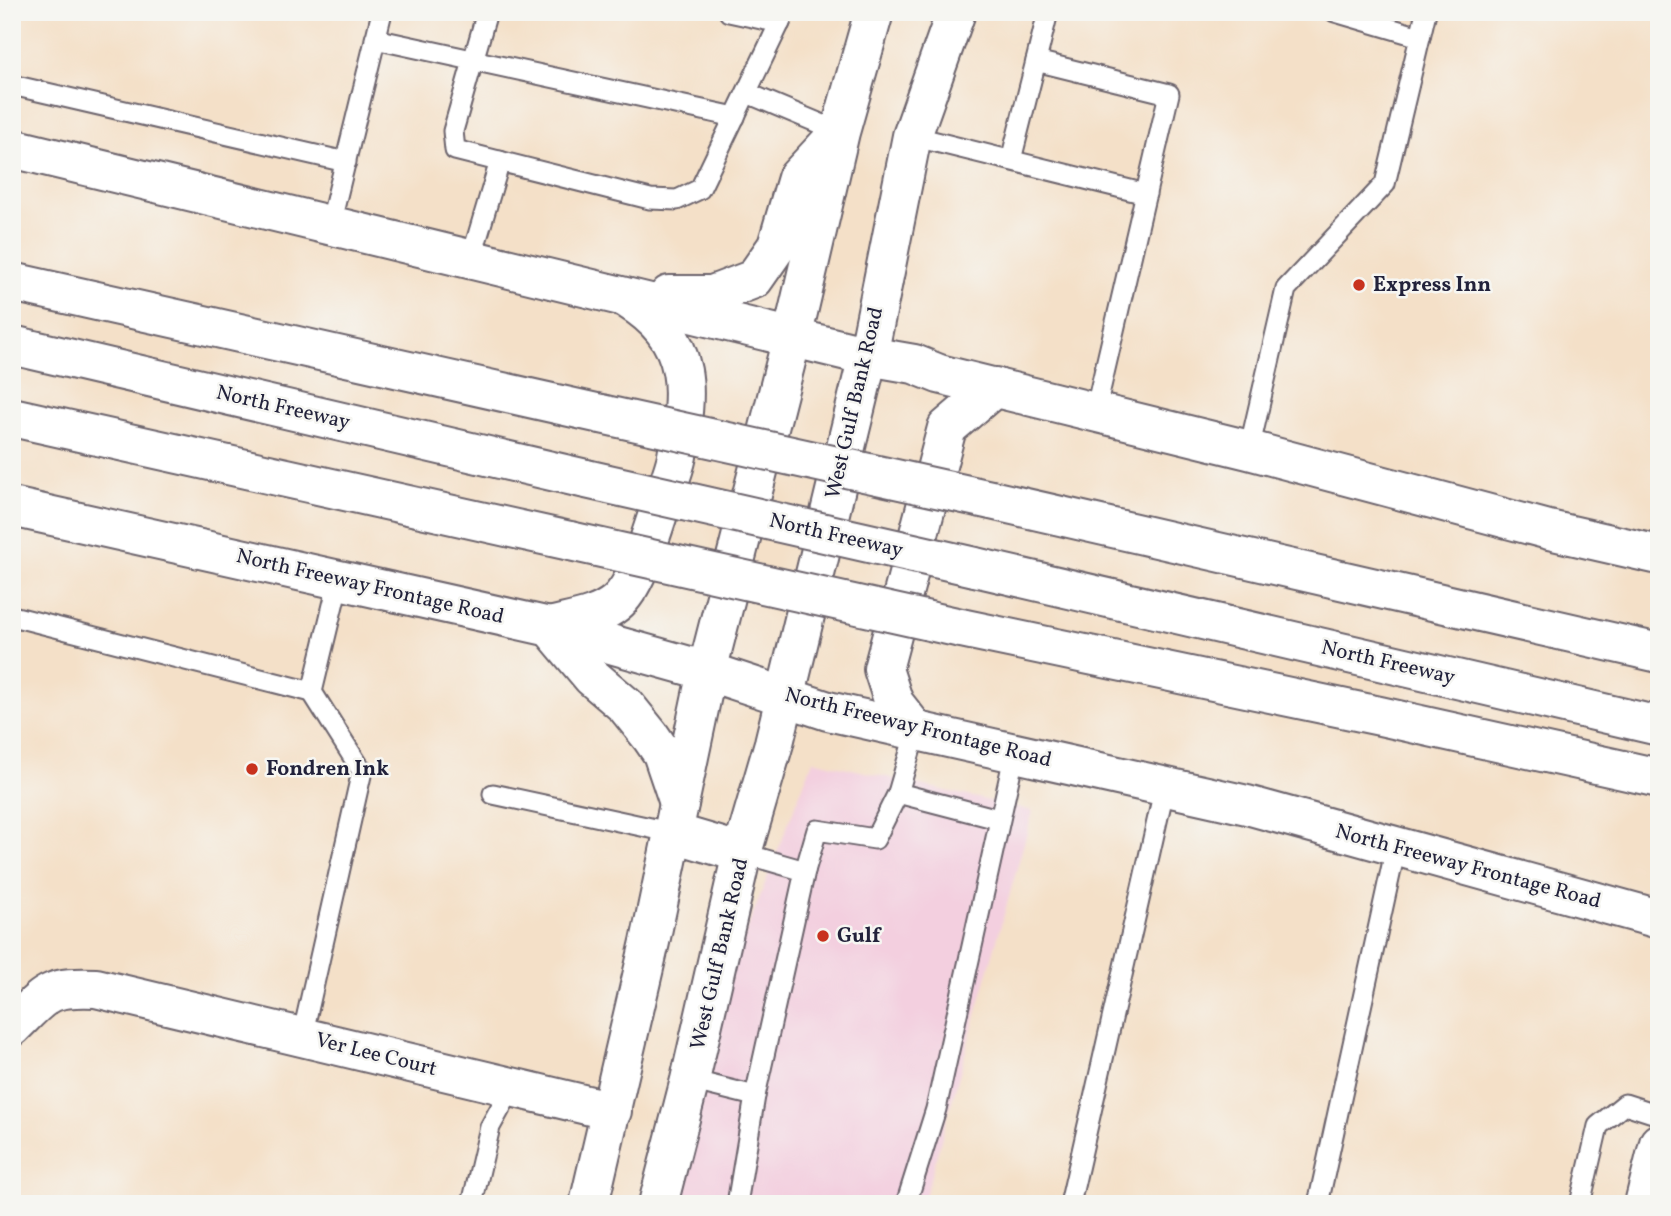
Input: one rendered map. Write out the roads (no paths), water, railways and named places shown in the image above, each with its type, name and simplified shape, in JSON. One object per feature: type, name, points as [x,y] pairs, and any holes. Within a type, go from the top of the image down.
[{"type":"main road","points":[[589,1204],[677,818],[707,671],[792,338],[840,132],[874,12]]},
{"type":"main road","name":"West Gulf Bank Road","points":[[658,1204],[691,1080],[743,853],[774,743],[867,356],[912,136],[956,12]]},
{"type":"main road","points":[[621,296],[712,295],[754,279],[777,246],[797,178],[840,132]]},
{"type":"main road","points":[[12,148],[867,356],[914,364],[939,373],[1249,450],[1549,530],[1659,555]]},
{"type":"main road","points":[[12,282],[1659,651]]},
{"type":"main road","points":[[621,296],[655,319],[676,350],[684,393],[676,458],[638,571],[616,603],[589,617],[550,627],[592,677],[626,706],[651,737],[662,754],[677,818],[743,853]]},
{"type":"main road","name":"North Freeway","points":[[12,345],[1659,726]]},
{"type":"main road","points":[[916,731],[894,704],[883,669],[947,428],[995,387]]},
{"type":"main road","points":[[12,417],[961,628],[1659,778]]},
{"type":"main road","name":"North Freeway Frontage Road","points":[[12,507],[550,627],[707,671],[828,711],[1247,806],[1659,919]]},
{"type":"main road","name":"Ver Lee Court","points":[[12,1027],[46,993],[68,987],[96,988],[612,1111]]},
{"type":"main road","points":[[1644,1204],[1659,1143]]},
{"type":"lane","points":[[330,225],[382,12]]},
{"type":"lane","points":[[486,12],[453,131],[456,150],[650,199],[677,200],[700,189],[782,18],[729,12]]},
{"type":"lane","points":[[1011,160],[1048,12]]},
{"type":"lane","points":[[1335,12],[1420,37]]},
{"type":"lane","points":[[1249,450],[1286,289],[1385,184],[1426,12]]},
{"type":"lane","points":[[376,39],[735,117]]},
{"type":"lane","points":[[1036,61],[1169,94],[1095,412]]},
{"type":"lane","points":[[12,86],[346,162]]},
{"type":"lane","points":[[747,93],[840,132]]},
{"type":"lane","points":[[912,136],[1146,194]]},
{"type":"lane","points":[[471,259],[500,161]]},
{"type":"lane","points":[[312,692],[339,580]]},
{"type":"lane","points":[[12,616],[312,692],[362,771],[302,1037]]},
{"type":"lane","points":[[737,1204],[755,1096],[805,871],[817,830],[875,839],[898,793],[916,731]]},
{"type":"lane","points":[[906,1204],[936,1109],[998,819],[1015,752]]},
{"type":"lane","points":[[1070,1204],[1165,786]]},
{"type":"lane","points":[[898,793],[998,819]]},
{"type":"lane","points":[[493,794],[677,818]]},
{"type":"lane","points":[[1318,1204],[1396,847]]},
{"type":"lane","points":[[743,853],[805,871]]},
{"type":"lane","points":[[691,1080],[755,1096]]},
{"type":"lane","points":[[472,1204],[491,1127],[511,1089]]},
{"type":"lane","points":[[1580,1204],[1598,1126],[1625,1104],[1659,1115]]},
{"type":"place","name":"Express Inn","points":[[1359,285]]},
{"type":"place","name":"Fondren Ink","points":[[252,769]]},
{"type":"place","name":"Gulf","points":[[823,936]]}]
